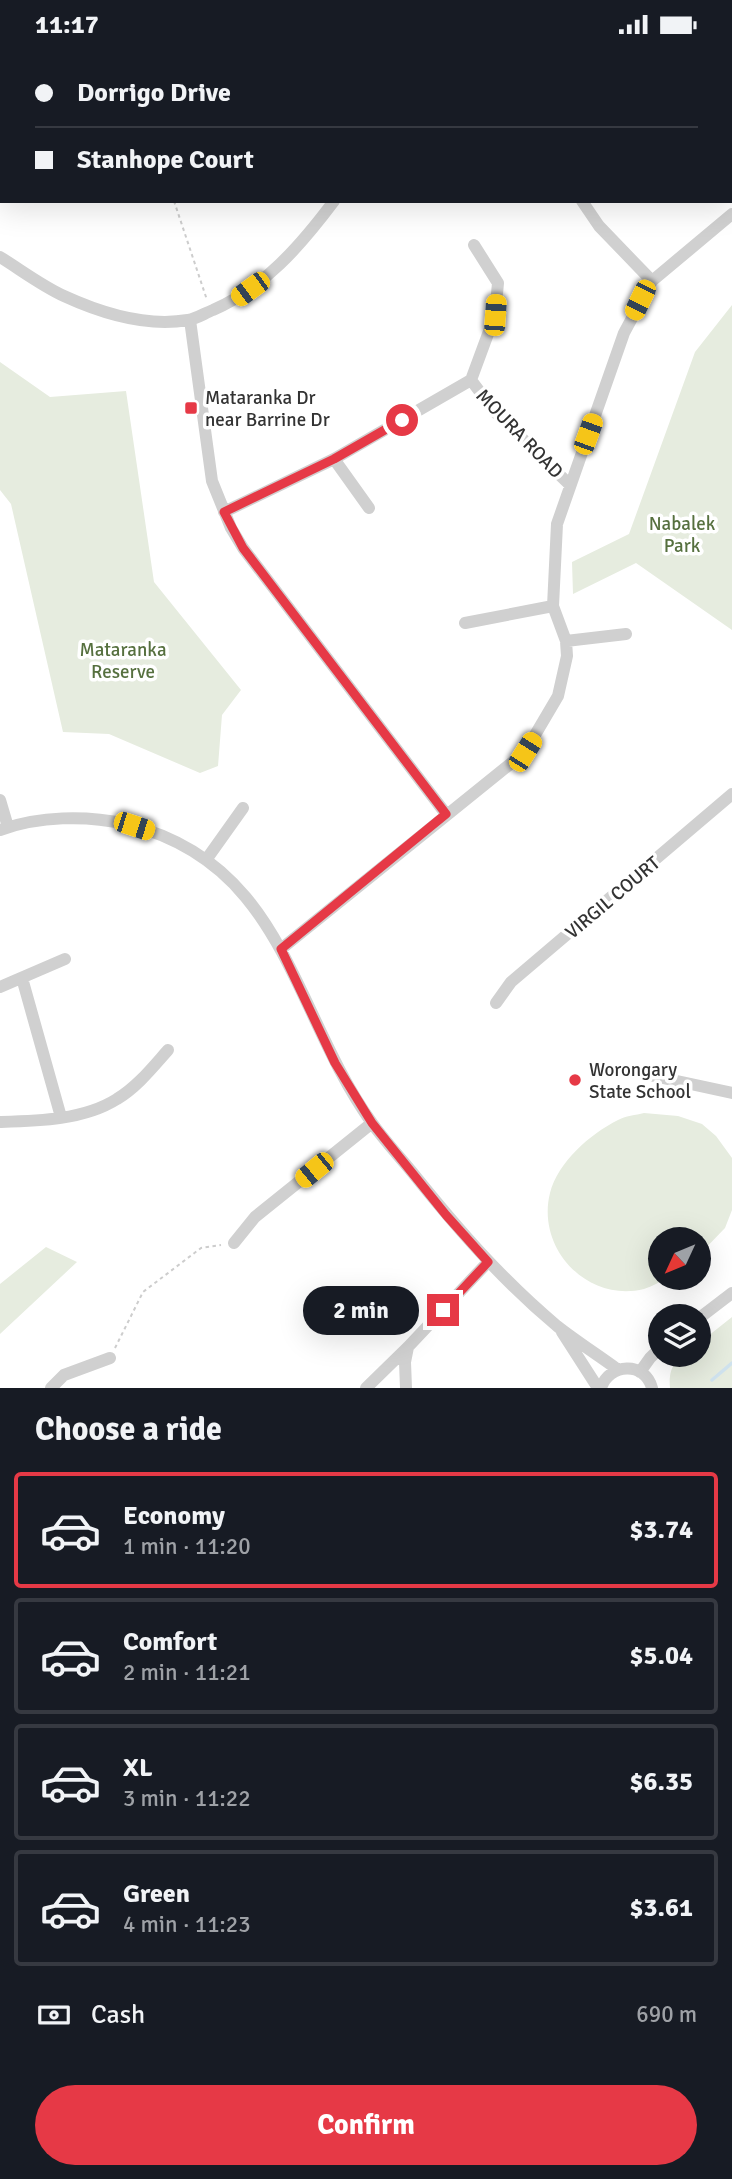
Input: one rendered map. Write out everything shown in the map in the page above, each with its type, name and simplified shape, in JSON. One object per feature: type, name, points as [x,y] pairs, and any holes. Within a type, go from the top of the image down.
[{"type":"street","points":[[0,257],[61,295],[101,310],[140,320],[190,320],[233,302],[267,276],[305,240],[333,203]]},
{"type":"street","points":[[583,203],[599,226],[652,281]]},
{"type":"street","points":[[281,949],[525,752],[558,696],[567,656],[566,641],[553,606],[557,524],[624,333],[652,281],[732,214]]},
{"type":"street","points":[[224,512],[334,459],[471,380],[495,315],[498,283],[474,245]]},
{"type":"street","points":[[190,320],[212,481],[224,512],[243,548],[446,814]]},
{"type":"street","name":"MOURA ROAD","points":[[471,380],[495,412],[570,485]]},
{"type":"street","points":[[334,459],[369,508]]},
{"type":"street","points":[[466,623],[553,606]]},
{"type":"street","points":[[566,641],[626,634]]},
{"type":"street","name":"VIRGIL COURT","points":[[496,1003],[511,982],[732,794]]},
{"type":"street","points":[[0,800],[4,828],[40,821],[81,818],[116,822],[157,834],[206,860],[244,894],[268,925],[335,1063],[372,1123],[446,1215],[488,1262],[558,1326],[617,1369]]},
{"type":"street","points":[[206,860],[243,808]]},
{"type":"street","points":[[0,987],[65,959]]},
{"type":"street","points":[[22,978],[61,1117]]},
{"type":"street","points":[[0,1122],[61,1117],[107,1105],[144,1077],[168,1050]]},
{"type":"street","points":[[649,1075],[732,1093]]},
{"type":"street","points":[[234,1243],[255,1217],[372,1123]]},
{"type":"street","points":[[366,1388],[488,1262]]},
{"type":"street","points":[[711,1309],[732,1293]]},
{"type":"street","points":[[558,1326],[600,1388],[609,1374],[617,1369],[627,1368],[640,1372],[651,1382],[652,1388]]},
{"type":"street","points":[[406,1388],[405,1362],[408,1347]]},
{"type":"street","points":[[51,1388],[64,1375],[110,1358]]},
{"type":"street","points":[[640,1372],[648,1360]]},
{"type":"path","points":[[175,203],[211,311]]},
{"type":"path","points":[[110,1358],[143,1292],[201,1248],[234,1243]]},
{"type":"green space","name":"Nabalek Park","points":[[732,305],[732,630],[636,563],[573,594],[572,562],[629,534],[695,352]]},
{"type":"green space","name":"Mataranka Reserve","points":[[0,362],[50,397],[126,391],[154,582],[241,690],[222,715],[218,766],[200,773],[109,734],[63,732],[11,504],[0,490]]},
{"type":"green space","points":[[644,1113],[678,1116],[702,1124],[716,1136],[732,1158],[732,1210],[725,1228],[711,1243],[711,1227],[648,1227],[648,1287],[623,1291],[604,1288],[586,1280],[571,1267],[559,1252],[551,1234],[548,1214],[550,1193],[560,1170],[586,1141],[621,1119]]},
{"type":"green space","points":[[46,1247],[77,1262],[0,1334],[0,1284]]},
{"type":"green space","points":[[732,1317],[732,1388],[670,1388],[673,1367],[711,1367],[711,1334]]},
{"type":"waterway","points":[[712,1380],[732,1363]]},
{"type":"place","name":"Mataranka Dr near Barrine Dr","points":[[191,408]]},
{"type":"place","name":"Worongary State School","points":[[575,1080]]},
{"type":"route","points":[[402,420],[334,459],[224,512],[243,548],[446,814],[281,949],[335,1063],[372,1123],[446,1215],[488,1262],[443,1310]]}]
